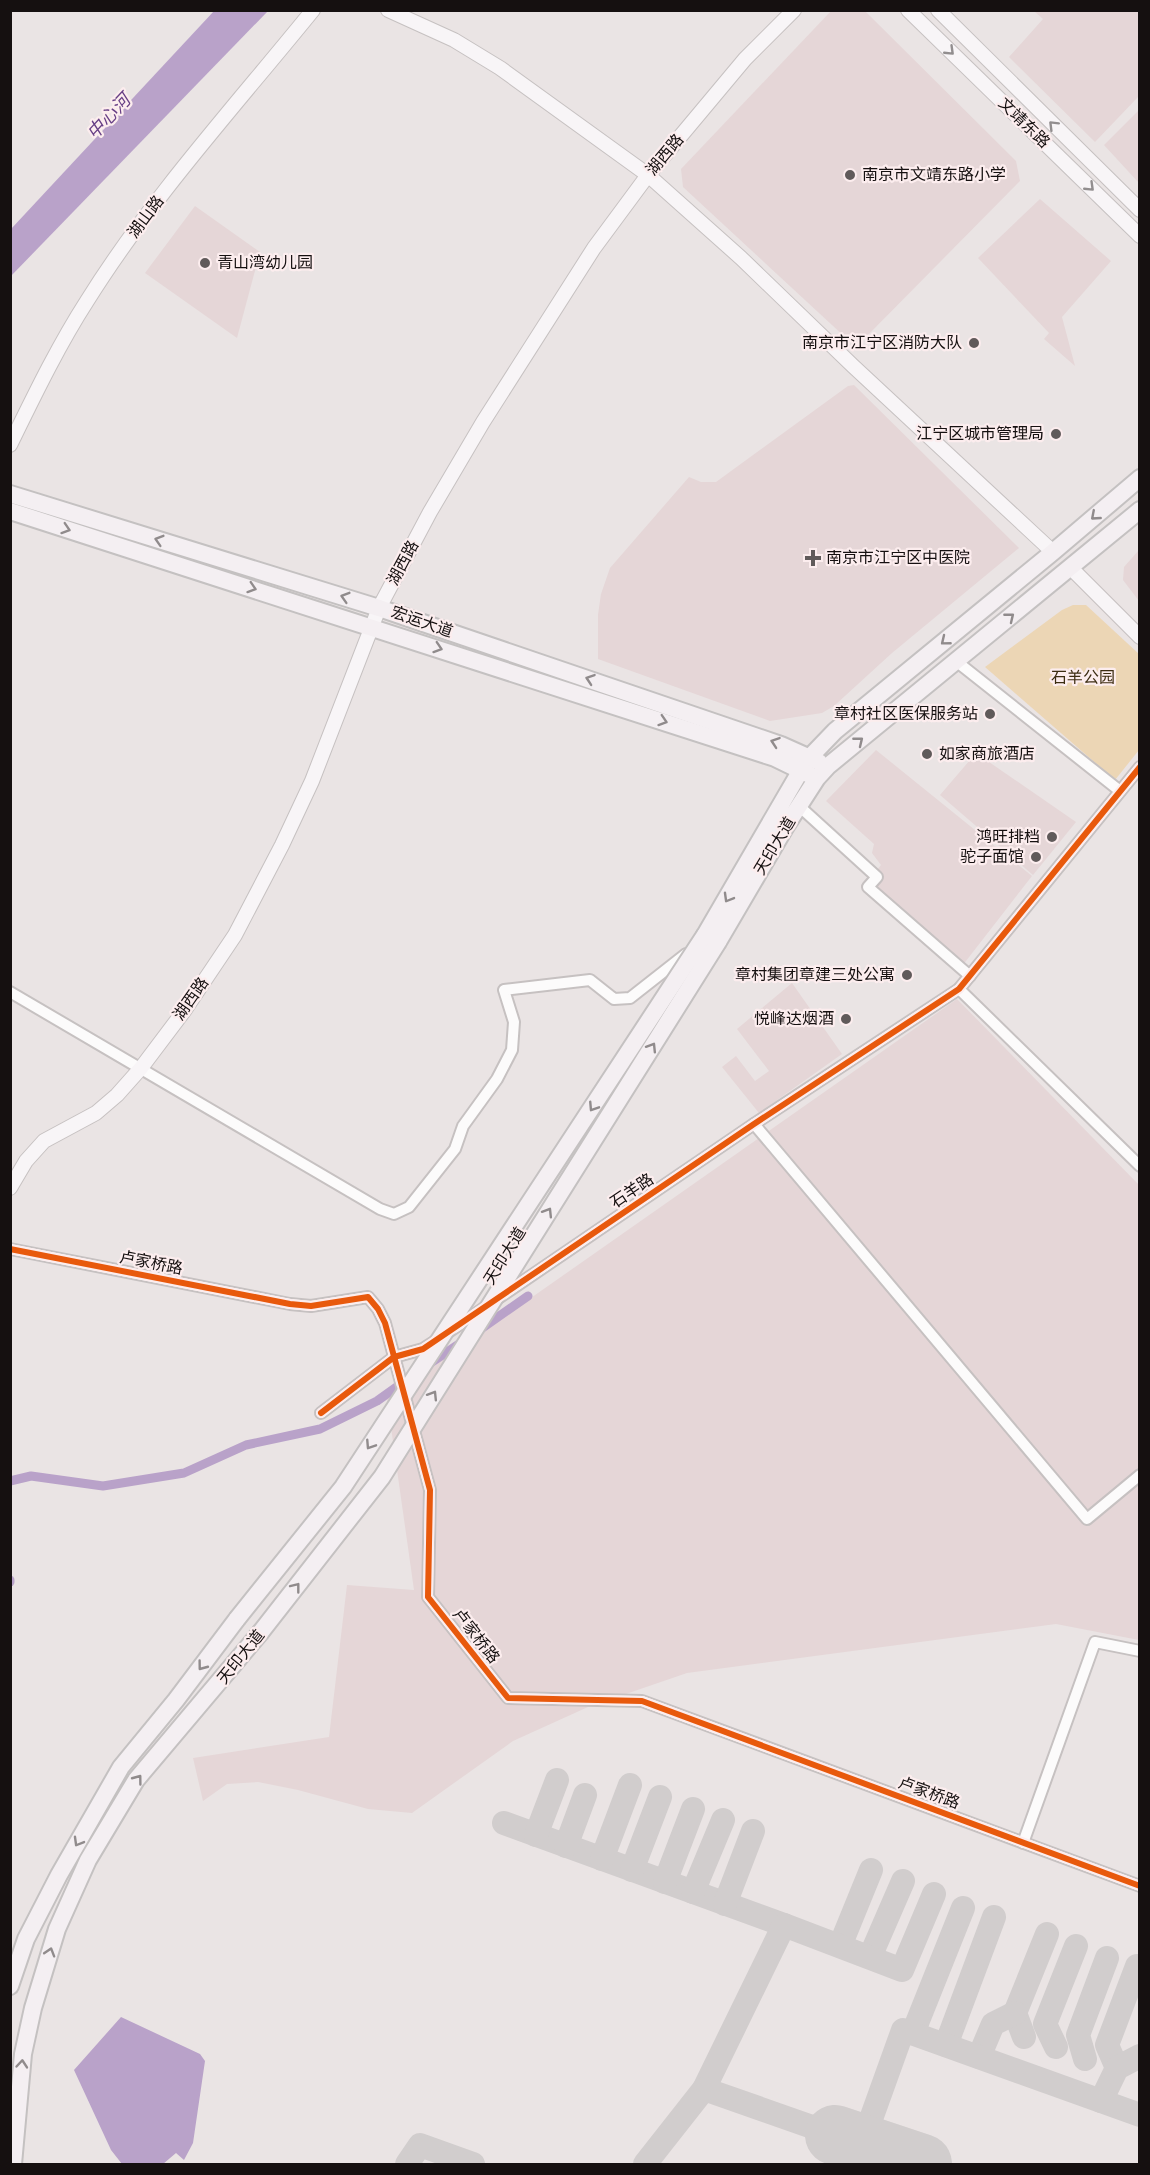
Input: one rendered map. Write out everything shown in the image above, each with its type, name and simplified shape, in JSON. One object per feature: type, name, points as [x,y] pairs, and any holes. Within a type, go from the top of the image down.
[{"type":"main road","name":"天印大道","points":[[13,2164],[23,2054],[33,2008],[57,1929],[88,1860],[136,1780],[260,1634],[382,1477],[712,938],[806,763],[836,731],[1140,478]]},
{"type":"main road","name":"宏运大道","points":[[10,494],[379,608],[770,741],[822,772]]},
{"type":"main road","name":"天印大道","points":[[10,1986],[26,1939],[59,1875],[121,1767],[343,1487],[822,772],[1140,510]]},
{"type":"main road","name":"宏运大道","points":[[10,511],[776,758],[806,763]]},
{"type":"street","name":"湖山路","points":[[10,445],[70,330],[136,228],[313,10]]},
{"type":"street","points":[[388,10],[454,40],[500,68],[648,175],[741,258],[862,375],[1053,552]]},
{"type":"street","name":"湖西路","points":[[10,1188],[26,1161],[44,1142],[96,1113],[117,1095],[141,1068],[184,1011],[235,935],[312,781],[379,608],[430,512],[483,422],[594,248],[648,175],[745,59],[794,10]]},
{"type":"street","name":"文靖东路","points":[[908,10],[1140,236]]},
{"type":"street","name":"文靖东路","points":[[938,10],[1140,210]]},
{"type":"street","points":[[1071,568],[1140,637]]},
{"type":"street","points":[[956,662],[1120,791]]},
{"type":"street","name":"石羊路","points":[[321,1413],[394,1357],[423,1349],[754,1124],[959,989],[1140,767]]},
{"type":"street","points":[[799,806],[876,877],[868,887],[970,976]]},
{"type":"street","points":[[10,992],[380,1209],[394,1214],[409,1207],[455,1149],[463,1126],[497,1079],[512,1050],[514,1022],[504,990],[590,980],[614,999],[630,998],[712,938]]},
{"type":"street","points":[[959,989],[1140,1166]]},
{"type":"street","points":[[754,1124],[1087,1519],[1140,1475]]},
{"type":"street","name":"卢家桥路","points":[[10,1249],[290,1304],[311,1306],[368,1297],[385,1323],[430,1490],[428,1598],[508,1698],[642,1701],[1140,1886]]},
{"type":"street","points":[[1023,1843],[1095,1642],[1140,1651]]},
{"type":"shaded area","points":[[214,11],[268,11],[11,276],[11,229]]},
{"type":"shaded area","name":"南京市文靖东路小学","points":[[831,11],[865,11],[1016,161],[1020,181],[866,337],[846,338],[683,187],[681,169]]},
{"type":"shaded area","points":[[1034,11],[1139,11],[1139,96],[1095,142],[1009,57],[1043,19]]},
{"type":"shaded area","points":[[1139,110],[1139,183],[1104,145]]},
{"type":"shaded area","points":[[1040,199],[1111,261],[1062,317],[1075,366],[1044,339],[1049,333],[978,258]]},
{"type":"shaded area","name":"青山湾幼儿园","points":[[195,206],[260,252],[237,338],[145,273]]},
{"type":"shaded area","name":"南京市江宁区中医院","points":[[854,385],[1019,548],[892,653],[834,706],[822,713],[770,721],[598,659],[598,615],[601,594],[610,568],[689,477],[701,482],[716,482],[848,386]]},
{"type":"shaded area","points":[[1139,550],[1139,601],[1123,580],[1124,567]]},
{"type":"shaded area","points":[[876,750],[1032,876],[959,970],[863,888],[881,865],[872,853],[874,844],[826,801]]},
{"type":"shaded area","points":[[976,753],[1076,822],[1033,875],[940,795]]},
{"type":"shaded area","points":[[792,983],[842,1054],[759,1113],[722,1067],[736,1056],[755,1081],[769,1071],[737,1029]]},
{"type":"shaded area","points":[[957,999],[1139,1185],[1139,1640],[1056,1624],[687,1673],[588,1707],[513,1741],[412,1813],[368,1809],[258,1782],[227,1784],[203,1801],[193,1758],[329,1737],[347,1585],[414,1590],[387,1399]]},
{"type":"shaded area","points":[[121,2017],[200,2054],[205,2061],[193,2143],[184,2160],[176,2153],[163,2164],[122,2164],[111,2150],[74,2070]]},
{"type":"green space","name":"石羊公园","points":[[1073,605],[1086,605],[1139,654],[1139,750],[1115,780],[985,667],[1062,610]]},
{"type":"waterway","points":[[478,1331],[528,1296]]},
{"type":"waterway","points":[[426,1366],[462,1342]]},
{"type":"waterway","points":[[10,1481],[31,1476],[103,1486],[184,1473],[246,1445],[320,1429],[377,1401],[405,1381]]},
{"type":"taxiway","points":[[536,1835],[557,1780]]},
{"type":"taxiway","points":[[602,1859],[630,1785]]},
{"type":"taxiway","points":[[566,1846],[585,1795]]},
{"type":"taxiway","points":[[632,1870],[660,1797]]},
{"type":"taxiway","points":[[665,1882],[693,1809]]},
{"type":"taxiway","points":[[693,1892],[723,1820]]},
{"type":"taxiway","points":[[504,1823],[784,1925]]},
{"type":"taxiway","points":[[725,1904],[753,1831]]},
{"type":"taxiway","points":[[840,1946],[871,1870]]},
{"type":"taxiway","points":[[870,1957],[903,1881]]},
{"type":"taxiway","points":[[704,2089],[784,1925],[902,1970],[934,1894]]},
{"type":"taxiway","points":[[913,2033],[963,1908]]},
{"type":"taxiway","points":[[946,2045],[994,1917]]},
{"type":"taxiway","points":[[1024,2037],[1015,2013],[1047,1934]]},
{"type":"taxiway","points":[[1056,2047],[1045,2024],[1076,1946]]},
{"type":"taxiway","points":[[1085,2059],[1078,2035],[1107,1958]]},
{"type":"taxiway","points":[[1117,2068],[1107,2045],[1137,1966]]},
{"type":"taxiway","points":[[979,2057],[993,2024],[1015,2013]]},
{"type":"taxiway","points":[[862,2144],[903,2030],[1140,2115]]},
{"type":"taxiway","points":[[1101,2101],[1117,2068],[1140,2056]]},
{"type":"taxiway","points":[[645,2164],[704,2089],[835,2135]]},
{"type":"taxiway","points":[[407,2164],[420,2145],[473,2164]]},
{"type":"runway","points":[[835,2135],[922,2164]]},
{"type":"cycle path","points":[[321,1413],[394,1357],[423,1349],[754,1124],[959,989],[1140,767]]},
{"type":"cycle path","points":[[10,1249],[290,1304],[311,1306],[368,1297],[378,1309],[385,1323],[430,1490],[428,1597],[508,1698],[642,1701],[1140,1886]]},
{"type":"place","name":"南京市文靖东路小学","points":[[850,175]]},
{"type":"place","name":"青山湾幼儿园","points":[[205,263]]},
{"type":"place","name":"南京市江宁区消防大队","points":[[974,343]]},
{"type":"place","name":"江宁区城市管理局","points":[[1056,434]]},
{"type":"place","name":"南京市江宁区中医院","points":[[813,558]]},
{"type":"place","name":"章村社区医保服务站","points":[[990,714]]},
{"type":"place","name":"如家商旅酒店","points":[[927,754]]},
{"type":"place","name":"鸿旺排档","points":[[1052,837]]},
{"type":"place","name":"驼子面馆","points":[[1036,857]]},
{"type":"place","name":"章村集团章建三处公寓","points":[[907,975]]},
{"type":"place","name":"悦峰达烟酒","points":[[846,1019]]},
{"type":"water label","name":"中心河","points":[[109,117]]}]
